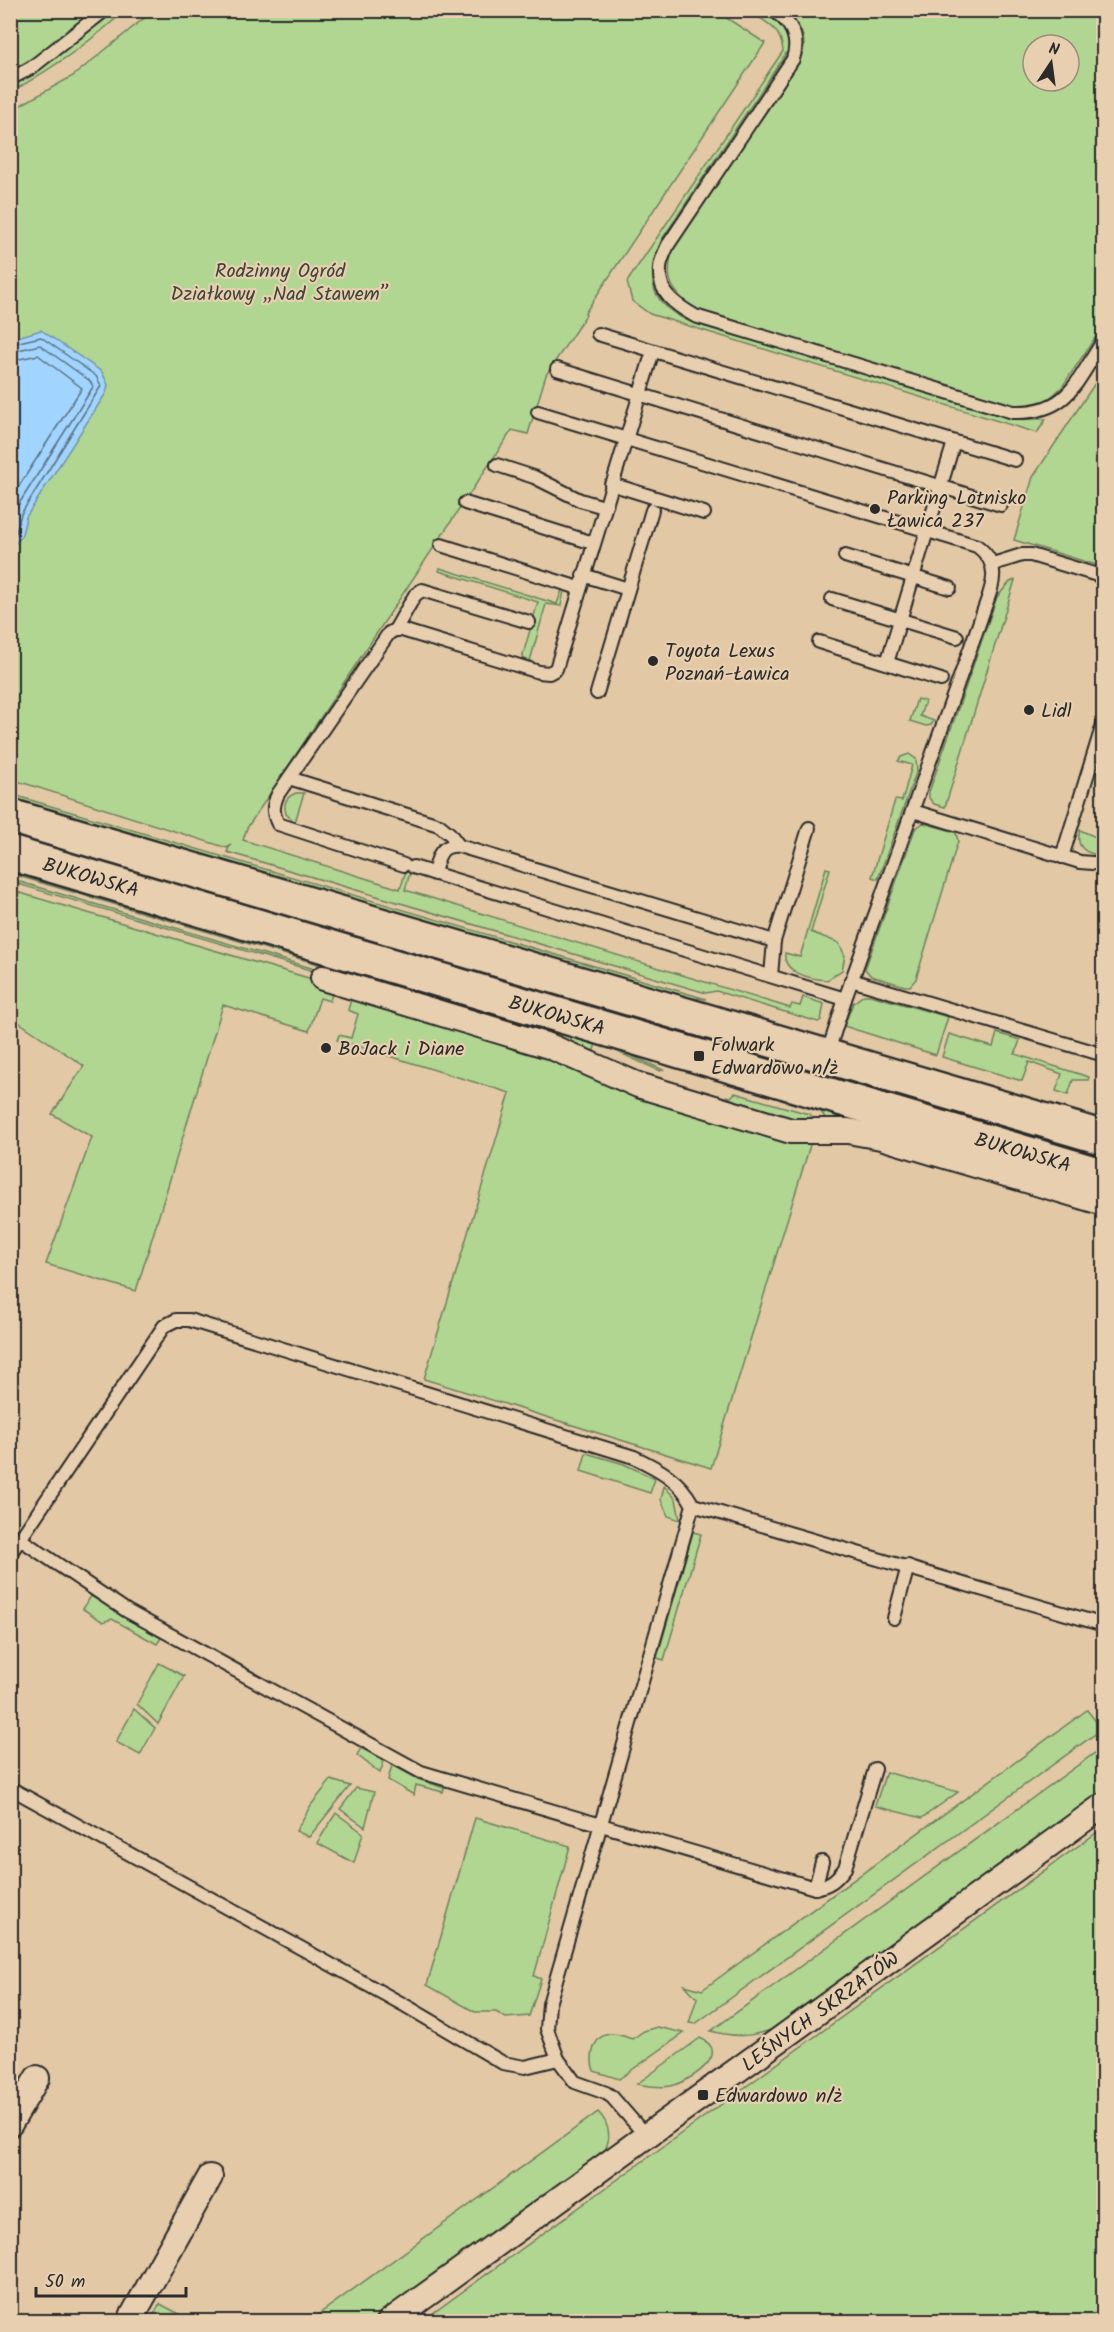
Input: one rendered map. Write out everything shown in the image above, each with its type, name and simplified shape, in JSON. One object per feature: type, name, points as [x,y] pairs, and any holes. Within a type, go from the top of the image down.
[{"type":"main road","name":"BUKOWSKA","points":[[10,816],[1104,1138]]},
{"type":"main road","name":"BUKOWSKA","points":[[10,854],[1104,1176]]},
{"type":"street","points":[[323,978],[549,1046],[638,1084],[791,1131],[848,1131],[881,1137],[1104,1203]]},
{"type":"street","name":"LEŚNYCH SKRZATÓW","points":[[389,2322],[1104,1805]]},
{"type":"street","points":[[10,2124],[37,2078]]},
{"type":"street","points":[[129,2322],[210,2177]]},
{"type":"lane","points":[[10,79],[31,68],[105,10]]},
{"type":"lane","points":[[773,10],[789,24],[795,36],[797,48],[793,59],[668,245],[660,268],[663,287],[672,303],[695,316],[1013,412],[1040,411],[1065,399],[1104,340]]},
{"type":"lane","points":[[598,334],[1014,460]]},
{"type":"lane","points":[[653,351],[555,669],[549,673],[539,672],[402,630],[389,633],[273,804],[273,815],[278,824],[408,866],[845,999]]},
{"type":"lane","points":[[557,369],[1001,505]]},
{"type":"lane","points":[[538,412],[977,546],[989,556],[993,564],[992,581],[980,621],[851,980],[827,1056]]},
{"type":"lane","points":[[887,663],[954,442]]},
{"type":"lane","points":[[497,465],[534,477],[580,500],[604,507]]},
{"type":"lane","points":[[611,484],[704,513]]},
{"type":"lane","points":[[465,503],[593,543]]},
{"type":"lane","points":[[597,693],[652,510]]},
{"type":"lane","points":[[441,545],[579,588]]},
{"type":"lane","points":[[993,564],[1022,555],[1031,555],[1104,577]]},
{"type":"lane","points":[[845,556],[950,588]]},
{"type":"lane","points":[[583,575],[628,589]]},
{"type":"lane","points":[[395,630],[415,595],[422,590],[530,622]]},
{"type":"lane","points":[[832,599],[957,637]]},
{"type":"lane","points":[[819,642],[941,680]]},
{"type":"lane","points":[[1062,856],[1104,721]]},
{"type":"lane","points":[[290,778],[439,825],[459,846]]},
{"type":"lane","points":[[913,811],[1080,862],[1104,864]]},
{"type":"lane","points":[[771,976],[774,941],[809,828]]},
{"type":"lane","points":[[434,874],[443,850],[450,845],[459,846],[774,941]]},
{"type":"lane","points":[[851,980],[1104,1055]]},
{"type":"lane","points":[[10,1554],[164,1326],[176,1320],[189,1320],[634,1457],[673,1479],[685,1491],[693,1505],[1104,1625]]},
{"type":"lane","points":[[646,2136],[612,2097],[575,2082],[558,2059],[548,2029],[549,2004],[693,1505]]},
{"type":"lane","points":[[20,1539],[127,1611],[421,1772],[815,1888],[828,1886],[845,1868],[875,1769]]},
{"type":"lane","points":[[894,1618],[908,1566]]},
{"type":"lane","points":[[10,1788],[406,2006],[504,2063],[525,2067],[558,2059]]},
{"type":"lane","points":[[815,1888],[822,1862]]},
{"type":"green space","points":[[10,11],[98,11],[44,51],[11,71]]},
{"type":"green space","points":[[116,11],[124,11],[70,55],[11,92],[10,85],[50,62]]},
{"type":"green space","name":"Rodzinny Ogród Działkowy „Nad Stawem”","points":[[153,11],[716,11],[765,43],[546,375],[528,434],[512,430],[247,828],[243,840],[400,889],[408,865],[412,866],[405,890],[790,1008],[792,1004],[800,1006],[803,997],[824,1004],[821,1020],[818,1022],[716,991],[706,993],[227,852],[231,844],[227,848],[11,779],[10,111],[73,76]]},
{"type":"green space","points":[[749,11],[764,14],[777,22],[786,34],[789,49],[662,239],[653,267],[655,290],[660,300],[667,308],[693,323],[1017,419],[1046,419],[1037,433],[650,314],[632,301],[627,282],[783,51],[776,31]]},
{"type":"green space","points":[[786,11],[1103,11],[1103,326],[1062,387],[1051,397],[1038,404],[1023,407],[1007,404],[696,310],[674,289],[669,266],[674,244],[794,70],[803,51],[802,32]]},
{"type":"green space","points":[[1103,371],[1103,567],[1014,540],[1033,477]]},
{"type":"green space","points":[[440,568],[557,604],[562,590],[564,591],[561,606],[546,604],[530,661],[522,658],[538,602],[439,571]]},
{"type":"green space","points":[[1015,580],[945,807],[934,804],[929,798],[929,792],[997,597],[1010,582]]},
{"type":"green space","points":[[917,699],[925,701],[920,716],[934,721],[931,725],[926,726],[910,721]]},
{"type":"green space","points":[[909,754],[916,759],[917,770],[878,879],[872,877],[895,800],[902,801],[912,765],[898,761]]},
{"type":"green space","points":[[304,793],[295,822],[286,814],[285,804],[290,796]]},
{"type":"green space","points":[[10,794],[706,999],[675,997],[11,802]]},
{"type":"green space","points":[[923,823],[956,833],[958,841],[916,979],[910,986],[905,986],[871,976],[865,969],[915,829]]},
{"type":"green space","points":[[10,830],[781,1057],[779,1066],[11,840]]},
{"type":"green space","points":[[1080,830],[1098,838],[1099,855],[1082,848],[1079,840]]},
{"type":"green space","points":[[10,867],[592,1038],[663,1070],[660,1071],[596,1042],[594,1051],[539,1029],[11,874]]},
{"type":"green space","points":[[826,868],[830,869],[811,932],[839,943],[845,956],[842,970],[827,980],[799,974],[788,966],[785,960],[785,953],[800,957]]},
{"type":"green space","points":[[10,879],[325,972],[324,974],[11,882]]},
{"type":"green space","points":[[10,890],[322,982],[333,990],[330,1001],[320,998],[309,1031],[223,1005],[136,1291],[46,1264],[92,1137],[52,1114],[84,1066],[11,1017],[13,1005],[10,985]]},
{"type":"green space","points":[[864,995],[948,1017],[936,1055],[844,1026],[853,1003]]},
{"type":"green space","points":[[352,996],[811,1142],[711,1468],[424,1379],[510,1093],[337,1040],[339,1035],[351,1038],[358,1014],[348,1010]]},
{"type":"green space","points":[[997,1033],[1020,1040],[1015,1054],[1089,1077],[1088,1080],[1073,1080],[1068,1095],[1056,1091],[1062,1074],[1029,1062],[1022,1081],[942,1057],[949,1034],[993,1047]]},
{"type":"green space","points":[[793,1060],[1103,1151],[1103,1162],[791,1070]]},
{"type":"green space","points":[[735,1093],[809,1114],[815,1119],[813,1121],[796,1119],[726,1096],[731,1097]]},
{"type":"green space","points":[[783,1095],[853,1118],[851,1124],[827,1120],[821,1112],[781,1100]]},
{"type":"green space","points":[[586,1453],[624,1464],[655,1479],[650,1493],[581,1471]]},
{"type":"green space","points":[[664,1486],[676,1499],[680,1520],[668,1516],[661,1500]]},
{"type":"green space","points":[[693,1532],[701,1534],[664,1660],[657,1658]]},
{"type":"green space","points":[[91,1596],[161,1638],[157,1644],[112,1619],[103,1622],[83,1609]]},
{"type":"green space","points":[[159,1663],[184,1676],[158,1724],[137,1704]]},
{"type":"green space","points":[[134,1709],[155,1728],[140,1755],[116,1742]]},
{"type":"green space","points":[[1087,1710],[1102,1729],[695,2024],[689,2023],[697,1998],[685,1985],[702,1990]]},
{"type":"green space","points":[[1103,1747],[1103,1791],[1101,1794],[787,2023],[750,2035],[731,2035],[711,2031]]},
{"type":"green space","points":[[361,1748],[384,1761],[380,1773],[357,1755]]},
{"type":"green space","points":[[392,1765],[418,1779],[444,1788],[443,1792],[416,1785],[414,1795],[388,1780]]},
{"type":"green space","points":[[886,1772],[958,1792],[922,1818],[875,1806]]},
{"type":"green space","points":[[331,1780],[350,1786],[309,1837],[296,1831],[311,1805]]},
{"type":"green space","points":[[356,1788],[374,1792],[365,1827],[340,1809]]},
{"type":"green space","points":[[336,1813],[363,1833],[354,1863],[317,1843]]},
{"type":"green space","points":[[475,1818],[570,1846],[534,1976],[541,1979],[529,2016],[506,2018],[496,2012],[475,2012],[427,1985]]},
{"type":"green space","points":[[1103,1828],[1103,2321],[422,2321]]},
{"type":"green space","points":[[657,2027],[684,2033],[619,2079],[594,2071],[592,2059],[594,2047],[601,2037],[613,2034],[632,2039],[644,2031]]},
{"type":"green space","points":[[700,2038],[709,2044],[712,2051],[711,2059],[697,2073],[671,2086],[637,2084]]},
{"type":"green space","points":[[598,2112],[605,2122],[609,2137],[603,2154],[371,2321],[308,2322]]},
{"type":"green space","points":[[160,2304],[193,2321],[150,2321]]},
{"type":"water","points":[[41,330],[102,372],[108,385],[106,393],[26,517],[20,538],[11,546],[11,339]]},
{"type":"place","name":"Parking Lotnisko Ławica 237","points":[[875,509]]},
{"type":"place","name":"Toyota Lexus Poznań-Ławica","points":[[653,661]]},
{"type":"place","name":"Lidl","points":[[1029,710]]},
{"type":"place","name":"BoJack i Diane","points":[[326,1048]]},
{"type":"place","name":"Folwark Edwardowo n/ż","points":[[699,1056]]},
{"type":"place","name":"Edwardowo n/ż","points":[[703,2095]]}]
